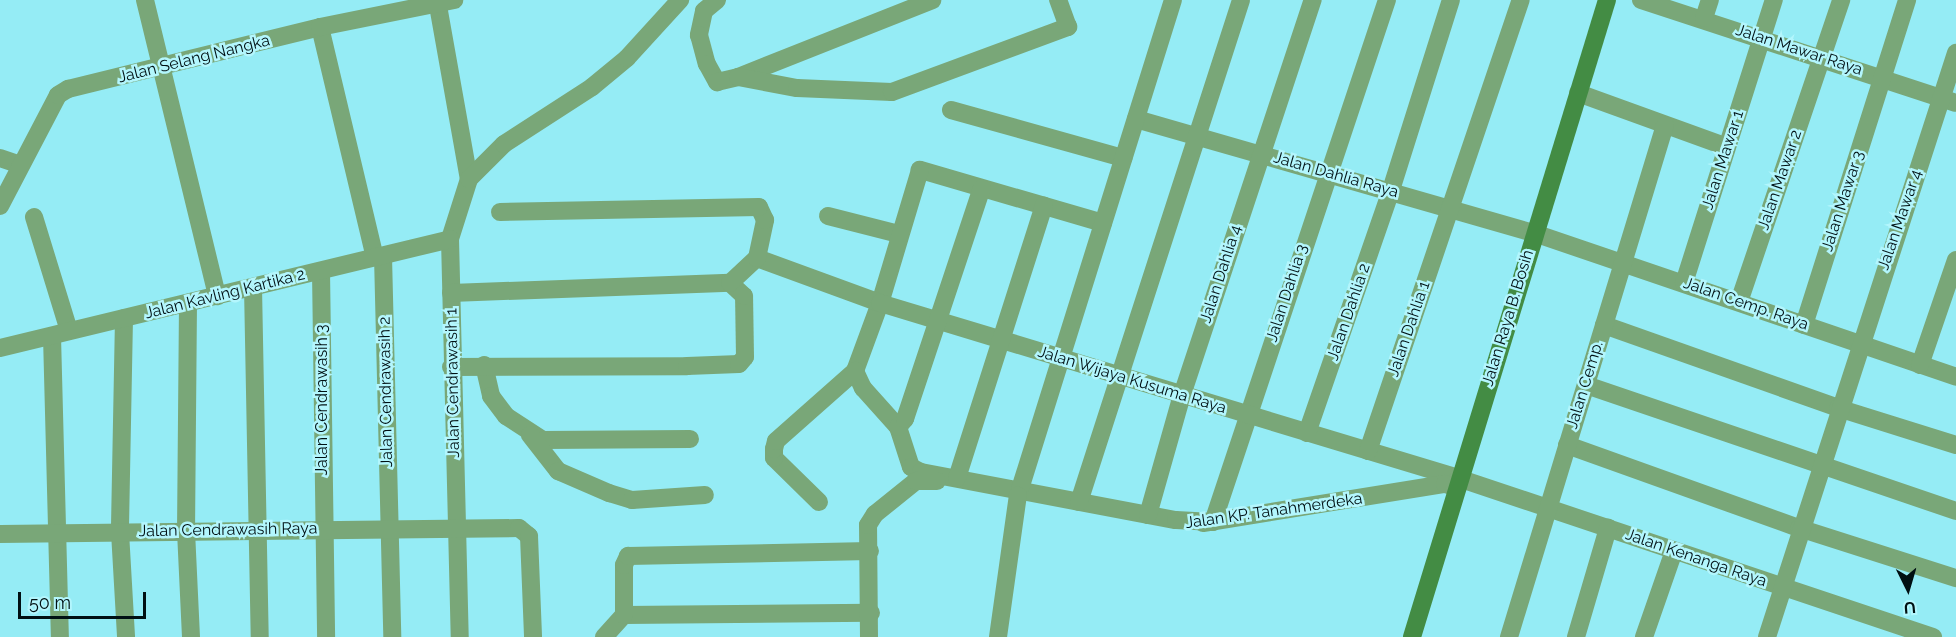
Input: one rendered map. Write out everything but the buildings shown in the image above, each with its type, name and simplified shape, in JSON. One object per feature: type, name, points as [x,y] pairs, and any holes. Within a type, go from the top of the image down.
[{"type":"main road","name":"Jalan Raya B. Bosih","points":[[1412,637],[1457,483],[1607,0]]},
{"type":"street","points":[[145,0],[217,296]]},
{"type":"street","points":[[469,179],[504,144],[592,87],[627,58],[680,0]]},
{"type":"street","points":[[717,0],[704,11],[699,35],[707,64],[717,82],[738,77],[932,0]]},
{"type":"street","points":[[738,77],[798,88],[892,92],[1068,27],[1058,0]]},
{"type":"street","points":[[998,637],[1019,492],[1173,0]]},
{"type":"street","points":[[1079,502],[1241,0]]},
{"type":"street","name":"Jalan Dahlia 4","points":[[1148,514],[1182,395],[1260,153],[1313,0]]},
{"type":"street","name":"Jalan Dahlia 3","points":[[1213,522],[1326,172],[1387,0]]},
{"type":"street","name":"Jalan Dahlia 2","points":[[1307,433],[1391,190],[1451,0]]},
{"type":"street","name":"Jalan Dahlia 1","points":[[1368,451],[1521,0]]},
{"type":"street","name":"Jalan Mawar Raya","points":[[1641,0],[1704,18],[1949,100]]},
{"type":"street","points":[[1704,18],[1710,0]]},
{"type":"street","name":"Jalan Mawar 1","points":[[1684,283],[1774,0]]},
{"type":"street","name":"Jalan Mawar 2","points":[[1739,302],[1841,0]]},
{"type":"street","name":"Jalan Mawar 3","points":[[1804,325],[1907,0]]},
{"type":"street","points":[[443,1],[469,179]]},
{"type":"street","name":"Jalan Selang Nangka","points":[[0,206],[58,94],[72,87],[160,69],[320,27],[443,1]]},
{"type":"street","name":"Jalan Cendrawasih 2","points":[[320,27],[379,256],[392,637]]},
{"type":"street","name":"Jalan Mawar 4","points":[[1767,637],[1784,587],[1799,528],[1859,343],[1949,100],[1956,53]]},
{"type":"street","points":[[1578,93],[1727,147]]},
{"type":"street","points":[[951,110],[1123,158]]},
{"type":"street","name":"Jalan Dahlia Raya","points":[[1136,119],[1451,207],[1534,233]]},
{"type":"street","name":"Jalan Cemp.","points":[[1509,637],[1665,125]]},
{"type":"street","points":[[0,158],[20,165]]},
{"type":"street","points":[[819,502],[774,458],[776,441],[855,371],[880,303],[920,170],[1103,223]]},
{"type":"street","name":"Jalan Cendrawasih 1","points":[[460,637],[451,367],[450,239],[469,179]]},
{"type":"street","points":[[898,427],[905,419],[982,188]]},
{"type":"street","points":[[957,478],[999,340],[1044,206]]},
{"type":"street","points":[[451,293],[730,283],[757,258],[765,220],[759,207],[500,212]]},
{"type":"street","points":[[828,216],[899,234]]},
{"type":"street","points":[[34,217],[61,334],[58,533],[60,637]]},
{"type":"street","name":"Jalan Cemp. Raya","points":[[1534,233],[1956,377]]},
{"type":"street","name":"Jalan Kavling Kartika 2","points":[[0,348],[450,239]]},
{"type":"street","name":"Jalan Wijaya Kusuma Raya","points":[[757,258],[936,321],[1368,451],[1457,483]]},
{"type":"street","points":[[1920,365],[1956,260]]},
{"type":"street","name":"Jalan Cendrawasih 3","points":[[321,271],[326,637]]},
{"type":"street","points":[[451,367],[739,364],[745,357],[744,296],[730,283]]},
{"type":"street","points":[[253,287],[260,637]]},
{"type":"street","points":[[188,303],[186,531],[191,637]]},
{"type":"street","points":[[124,318],[120,532],[126,637]]},
{"type":"street","points":[[1604,325],[1838,408],[1956,445]]},
{"type":"street","points":[[484,365],[491,396],[506,416],[543,440],[690,439]]},
{"type":"street","points":[[855,371],[863,388],[898,427],[914,474]]},
{"type":"street","points":[[1586,385],[1819,467],[1956,511]]},
{"type":"street","points":[[529,433],[558,471],[609,493],[632,500],[705,495]]},
{"type":"street","points":[[1567,445],[1799,528],[1956,578]]},
{"type":"street","points":[[914,474],[957,478],[1019,492],[1148,514],[1213,522]]},
{"type":"street","points":[[869,637],[871,613],[868,525],[875,514],[894,498],[914,474]]},
{"type":"street","name":"Jalan KP. Tanahmerdeka","points":[[914,474],[1019,492],[1146,522],[1179,525],[1213,522],[1457,483]]},
{"type":"street","name":"Jalan Kenanga Raya","points":[[1457,483],[1548,508],[1933,637]]},
{"type":"street","name":"Jalan Cendrawasih Raya","points":[[0,534],[509,526],[524,530],[529,536],[533,637]]},
{"type":"street","points":[[1576,637],[1608,528]]},
{"type":"street","points":[[1644,637],[1674,550]]},
{"type":"street","points":[[604,637],[624,615],[624,565],[628,556],[870,551]]},
{"type":"street","points":[[624,615],[871,613]]}]
